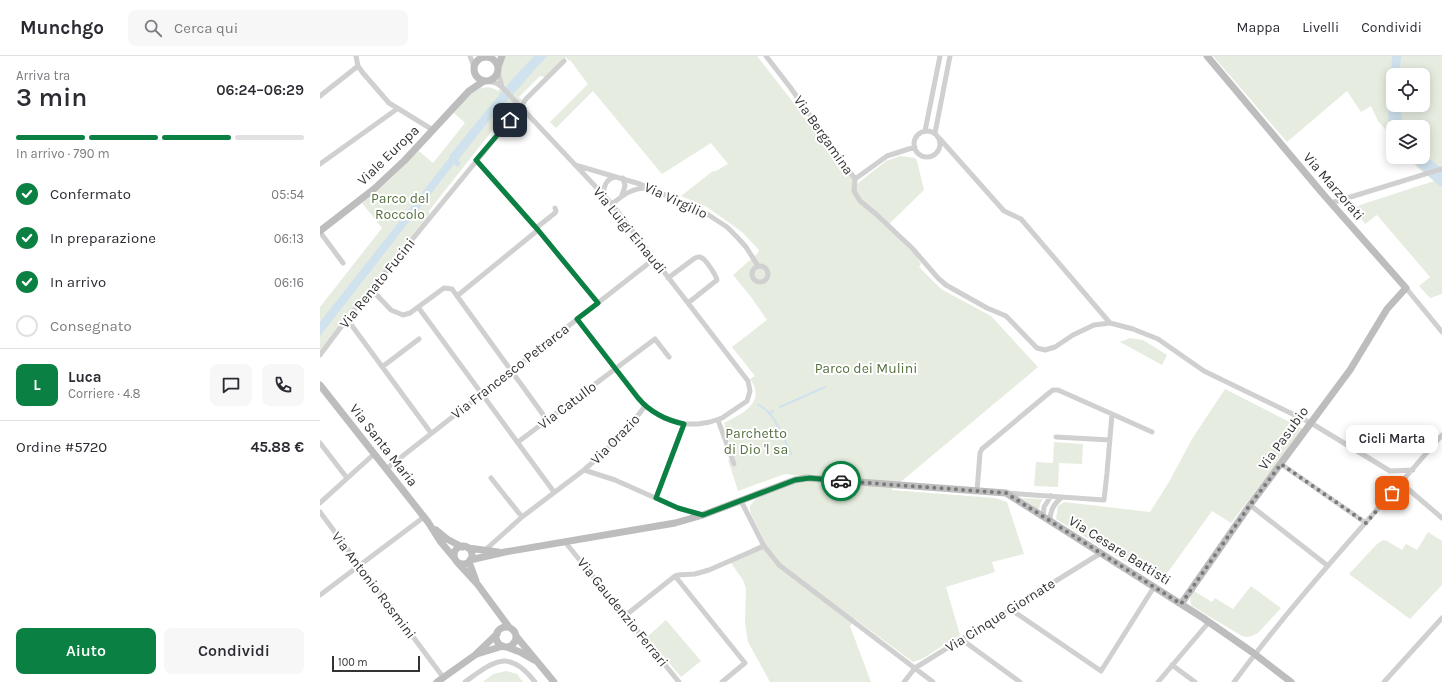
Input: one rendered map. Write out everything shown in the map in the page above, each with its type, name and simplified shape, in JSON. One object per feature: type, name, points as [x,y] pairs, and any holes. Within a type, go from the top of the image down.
[{"type":"street","points":[[356,56],[358,66],[389,103],[433,130]]},
{"type":"street","points":[[470,56],[476,76],[486,81]]},
{"type":"street","name":"Viale Europa","points":[[320,231],[374,189],[404,160],[469,91],[496,76],[502,56]]},
{"type":"street","name":"Via Bergamina","points":[[766,56],[855,179],[887,156],[915,147]]},
{"type":"street","points":[[925,131],[940,56]]},
{"type":"street","points":[[935,134],[950,56]]},
{"type":"street","name":"Via Marzorati","points":[[1207,56],[1442,332]]},
{"type":"street","points":[[474,69],[476,63],[487,57],[496,63],[502,87]]},
{"type":"street","points":[[519,104],[526,99],[564,61]]},
{"type":"street","points":[[320,96],[358,66]]},
{"type":"street","name":"Viale Europa","points":[[469,91],[474,69]]},
{"type":"street","name":"Via Luigi Einaudi","points":[[486,81],[496,83],[502,87],[612,204],[748,381],[750,391],[747,401],[718,420]]},
{"type":"street","points":[[320,164],[397,108]]},
{"type":"street","name":"Via Renato Fucini","points":[[320,355],[347,319],[510,120]]},
{"type":"street","points":[[940,139],[940,149],[931,156],[924,156],[920,154],[915,147],[916,138],[919,134],[925,131],[935,134],[940,139],[1004,211],[1021,219],[1110,323]]},
{"type":"street","points":[[476,160],[537,229],[598,303]]},
{"type":"street","name":"Via Virgilio","points":[[575,165],[623,178],[652,188],[704,212],[719,221],[732,232],[746,246],[758,266]]},
{"type":"street","points":[[1331,203],[1442,169]]},
{"type":"street","points":[[603,195],[607,181],[616,177]]},
{"type":"street","points":[[622,195],[625,186],[623,178]]},
{"type":"street","points":[[855,179],[854,191],[860,201],[912,248],[938,278],[946,285],[960,293],[1006,316],[1036,348],[1045,350],[1055,347],[1072,335],[1094,325],[1110,323],[1133,330],[1158,339],[1204,371],[1311,423],[1390,471],[1412,470]]},
{"type":"street","points":[[612,204],[622,195],[636,189],[652,188]]},
{"type":"street","points":[[458,296],[555,213],[555,208]]},
{"type":"street","points":[[320,231],[343,263]]},
{"type":"street","points":[[668,278],[695,258],[703,258],[716,275],[717,280],[688,303]]},
{"type":"street","name":"Via Francesco Petrarca","points":[[386,469],[654,259]]},
{"type":"street","points":[[372,290],[391,310],[407,315],[444,288],[452,289],[548,420]]},
{"type":"street","name":"Via Pasubio","points":[[1181,604],[1250,505],[1350,370],[1384,314],[1406,288]]},
{"type":"street","points":[[418,307],[554,492]]},
{"type":"street","points":[[347,319],[431,434]]},
{"type":"street","points":[[577,319],[645,406],[664,418],[684,424],[698,424],[718,420],[734,464]]},
{"type":"street","points":[[382,367],[419,339]]},
{"type":"street","name":"Via Catullo","points":[[518,442],[655,339],[669,357]]},
{"type":"street","name":"Via Santa Maria","points":[[320,385],[426,519],[440,541],[478,584],[509,627],[554,682]]},
{"type":"street","points":[[977,490],[980,453],[982,449],[1053,390],[1058,390],[1152,432]]},
{"type":"street","name":"Via Orazio","points":[[479,559],[484,550],[522,517],[584,470],[596,459],[632,422],[645,406]]},
{"type":"street","points":[[1006,493],[1104,500],[1112,414]]},
{"type":"street","points":[[656,498],[684,424]]},
{"type":"street","points":[[1234,682],[1254,655],[1328,566],[1442,435]]},
{"type":"street","points":[[1056,437],[1110,440]]},
{"type":"street","points":[[320,443],[347,478]]},
{"type":"street","points":[[320,503],[374,454]]},
{"type":"street","points":[[1281,464],[1366,523]]},
{"type":"street","points":[[584,470],[615,480],[678,508],[703,515]]},
{"type":"street","points":[[491,478],[522,517]]},
{"type":"street","name":"Via Cesare Battisti","points":[[505,552],[675,523],[703,515],[795,480],[806,478],[1006,493],[1209,622],[1291,682]]},
{"type":"street","points":[[1401,483],[1442,518]]},
{"type":"street","points":[[1043,516],[1044,507],[1051,496]]},
{"type":"street","points":[[1050,521],[1051,511],[1062,497]]},
{"type":"street","points":[[741,501],[764,546],[779,565],[933,682]]},
{"type":"street","points":[[1250,505],[1328,566]]},
{"type":"street","name":"Via Antonio Rosmini","points":[[320,512],[443,677]]},
{"type":"street","points":[[320,595],[426,519]]},
{"type":"street","name":"Via Santa Maria","points":[[426,519],[447,539],[465,547],[472,554],[470,561],[478,584]]},
{"type":"street","name":"Via Gaudenzio Ferrari","points":[[565,542],[680,682]]},
{"type":"street","points":[[626,615],[675,576],[695,574],[710,570],[764,546]]},
{"type":"street","points":[[465,547],[505,552],[463,564],[456,560],[454,553],[459,548],[465,547]]},
{"type":"street","name":"Via Cinque Giornate","points":[[904,682],[915,668],[1101,553]]},
{"type":"street","points":[[675,576],[745,663],[722,682]]},
{"type":"street","points":[[1010,609],[1101,671],[1154,587]]},
{"type":"street","name":"Via Santa Maria","points":[[496,609],[498,632],[497,641],[540,664]]},
{"type":"street","points":[[1384,682],[1442,618]]},
{"type":"street","points":[[1158,682],[1209,622]]},
{"type":"street","points":[[436,682],[475,655],[498,632],[509,627]]},
{"type":"street","points":[[475,655],[514,643],[516,636]]},
{"type":"street","points":[[961,639],[1020,682]]},
{"type":"street","points":[[465,682],[491,664],[502,661],[520,665],[535,682]]},
{"type":"street","points":[[1172,665],[1195,682]]},
{"type":"green space","name":"Parco dei Mulini","points":[[497,56],[757,56],[857,184],[886,161],[900,156],[915,158],[924,190],[887,226],[916,256],[921,264],[919,267],[941,289],[991,316],[1038,367],[891,490],[995,498],[1007,502],[1024,554],[992,562],[995,572],[946,587],[960,635],[922,659],[913,662],[855,619],[850,626],[871,682],[770,682],[748,642],[745,623],[746,589],[743,580],[729,560],[765,542],[751,514],[750,505],[755,500],[776,490],[798,483],[814,481],[846,481],[785,474],[738,491],[728,460],[734,459],[724,423],[745,411],[754,401],[756,394],[755,387],[750,379],[755,376],[732,347],[767,320],[733,275],[758,253],[759,250],[742,232],[707,207],[681,196],[713,171],[716,171],[728,164],[711,143],[662,174],[593,91],[556,128],[550,122],[588,84],[570,60],[569,61],[566,57],[545,77],[540,76],[519,97],[522,100],[513,107],[521,116],[515,117],[506,129],[500,125],[499,122],[428,212],[430,213],[320,352],[320,307],[382,228],[362,203],[384,185],[419,151],[433,163],[465,123],[454,113],[468,97],[479,89],[485,87],[498,91],[502,85],[497,72],[499,58]]},
{"type":"green space","points":[[1213,56],[1442,56],[1442,294],[1430,298],[1419,286],[1430,277],[1377,215],[1365,224],[1354,208],[1434,181],[1414,164],[1430,164],[1430,120],[1386,120],[1386,130],[1378,121],[1371,106],[1361,112],[1347,91],[1287,142]]},
{"type":"green space","points":[[1130,338],[1143,340],[1167,355],[1162,365],[1120,342]]},
{"type":"green space","points":[[1225,389],[1303,429],[1231,523],[1212,511],[1160,583],[1056,519],[1058,506],[1064,502],[1150,512],[1169,482],[1192,439]]},
{"type":"green space","points":[[1054,442],[1083,444],[1082,464],[1059,463],[1058,487],[1034,486],[1036,462],[1053,463]]},
{"type":"green space","points":[[1022,498],[1043,499],[1039,510]]},
{"type":"green space","points":[[1428,532],[1442,541],[1442,585],[1410,619],[1349,574],[1376,545],[1383,540],[1402,550],[1406,544],[1417,550]]},
{"type":"green space","points":[[1251,586],[1281,608],[1258,633],[1252,636],[1242,636],[1192,606],[1190,602],[1194,591],[1212,602],[1215,598],[1233,609]]},
{"type":"green space","points":[[666,620],[701,661],[681,677],[647,637]]},
{"type":"green space","points":[[506,671],[517,674],[523,682],[483,682],[493,674]]},
{"type":"water","points":[[534,56],[547,56],[489,121],[458,160],[461,163],[458,167],[454,164],[320,336],[320,322],[450,157],[449,156],[509,83]]},
{"type":"water","points":[[1392,56],[1401,56],[1400,68],[1391,68]]},
{"type":"water","points":[[1392,112],[1401,112],[1402,120],[1393,120]]},
{"type":"water","points":[[1430,160],[1442,168],[1442,179],[1424,164],[1430,164]]},
{"type":"waterway","points":[[1394,112],[1394,120]]},
{"type":"waterway","points":[[1424,164],[1442,181]]},
{"type":"waterway","points":[[780,407],[825,387]]},
{"type":"waterway","points":[[758,405],[764,408],[774,419],[791,454]]},
{"type":"waterway","points":[[769,414],[773,411]]},
{"type":"way so far","points":[[841,481],[1006,493],[1181,604],[1250,505],[1281,464],[1366,523],[1392,493]]},
{"type":"place","name":"Cicli Marta","points":[[1392,493]]},
{"type":"route","points":[[510,120],[476,160],[538,230],[598,303],[577,319],[638,398],[645,406],[664,418],[684,424],[656,498],[678,508],[703,515],[795,480],[810,478],[841,481]]},
{"type":"park label","name":"Parco del Roccolo","points":[[400,206]]},
{"type":"park label","name":"Parchetto di Dio 'l sa","points":[[756,442]]}]
